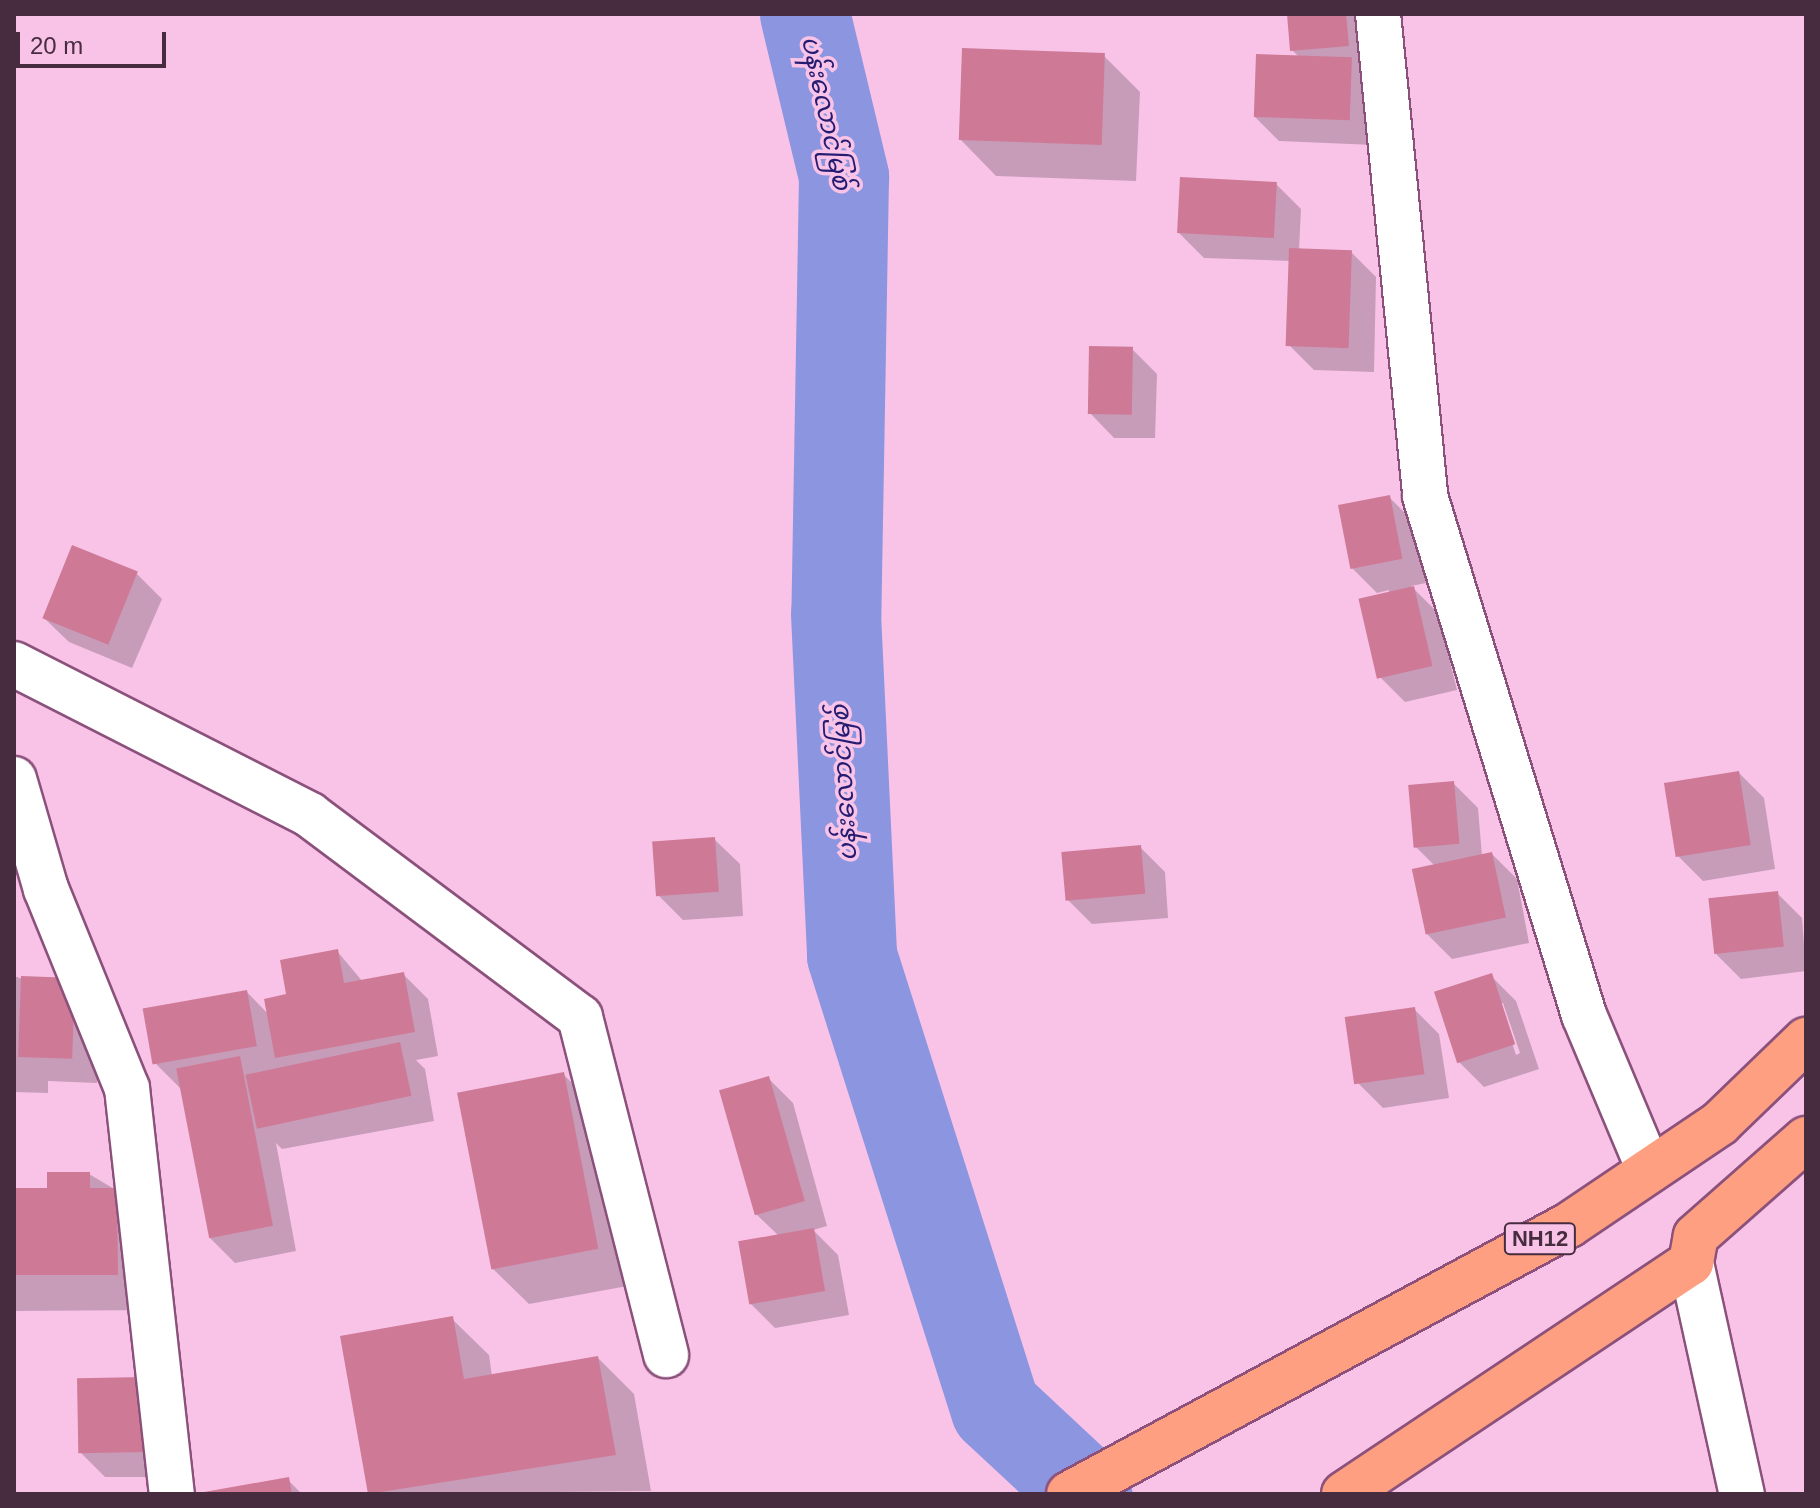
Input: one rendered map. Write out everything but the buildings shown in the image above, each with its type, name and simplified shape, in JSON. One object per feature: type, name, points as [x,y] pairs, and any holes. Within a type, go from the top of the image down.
[{"type":"highway","name":"NH12","points":[[1069,1494],[1245,1394],[1569,1225],[1720,1123],[1806,1040]]},
{"type":"highway","points":[[1346,1492],[1691,1263],[1696,1236],[1806,1139]]},
{"type":"street","points":[[1378,14],[1425,496],[1584,1015],[1649,1170]]},
{"type":"street","points":[[14,664],[310,815],[580,1017],[666,1355]]},
{"type":"street","points":[[14,779],[46,889],[127,1088],[172,1494]]},
{"type":"street","points":[[1691,1263],[1742,1494]]},
{"type":"waterway","name":"ပန်းလောင်မြစ်","points":[[805,14],[844,177],[836,614],[852,956],[996,1409],[1087,1494]]}]
